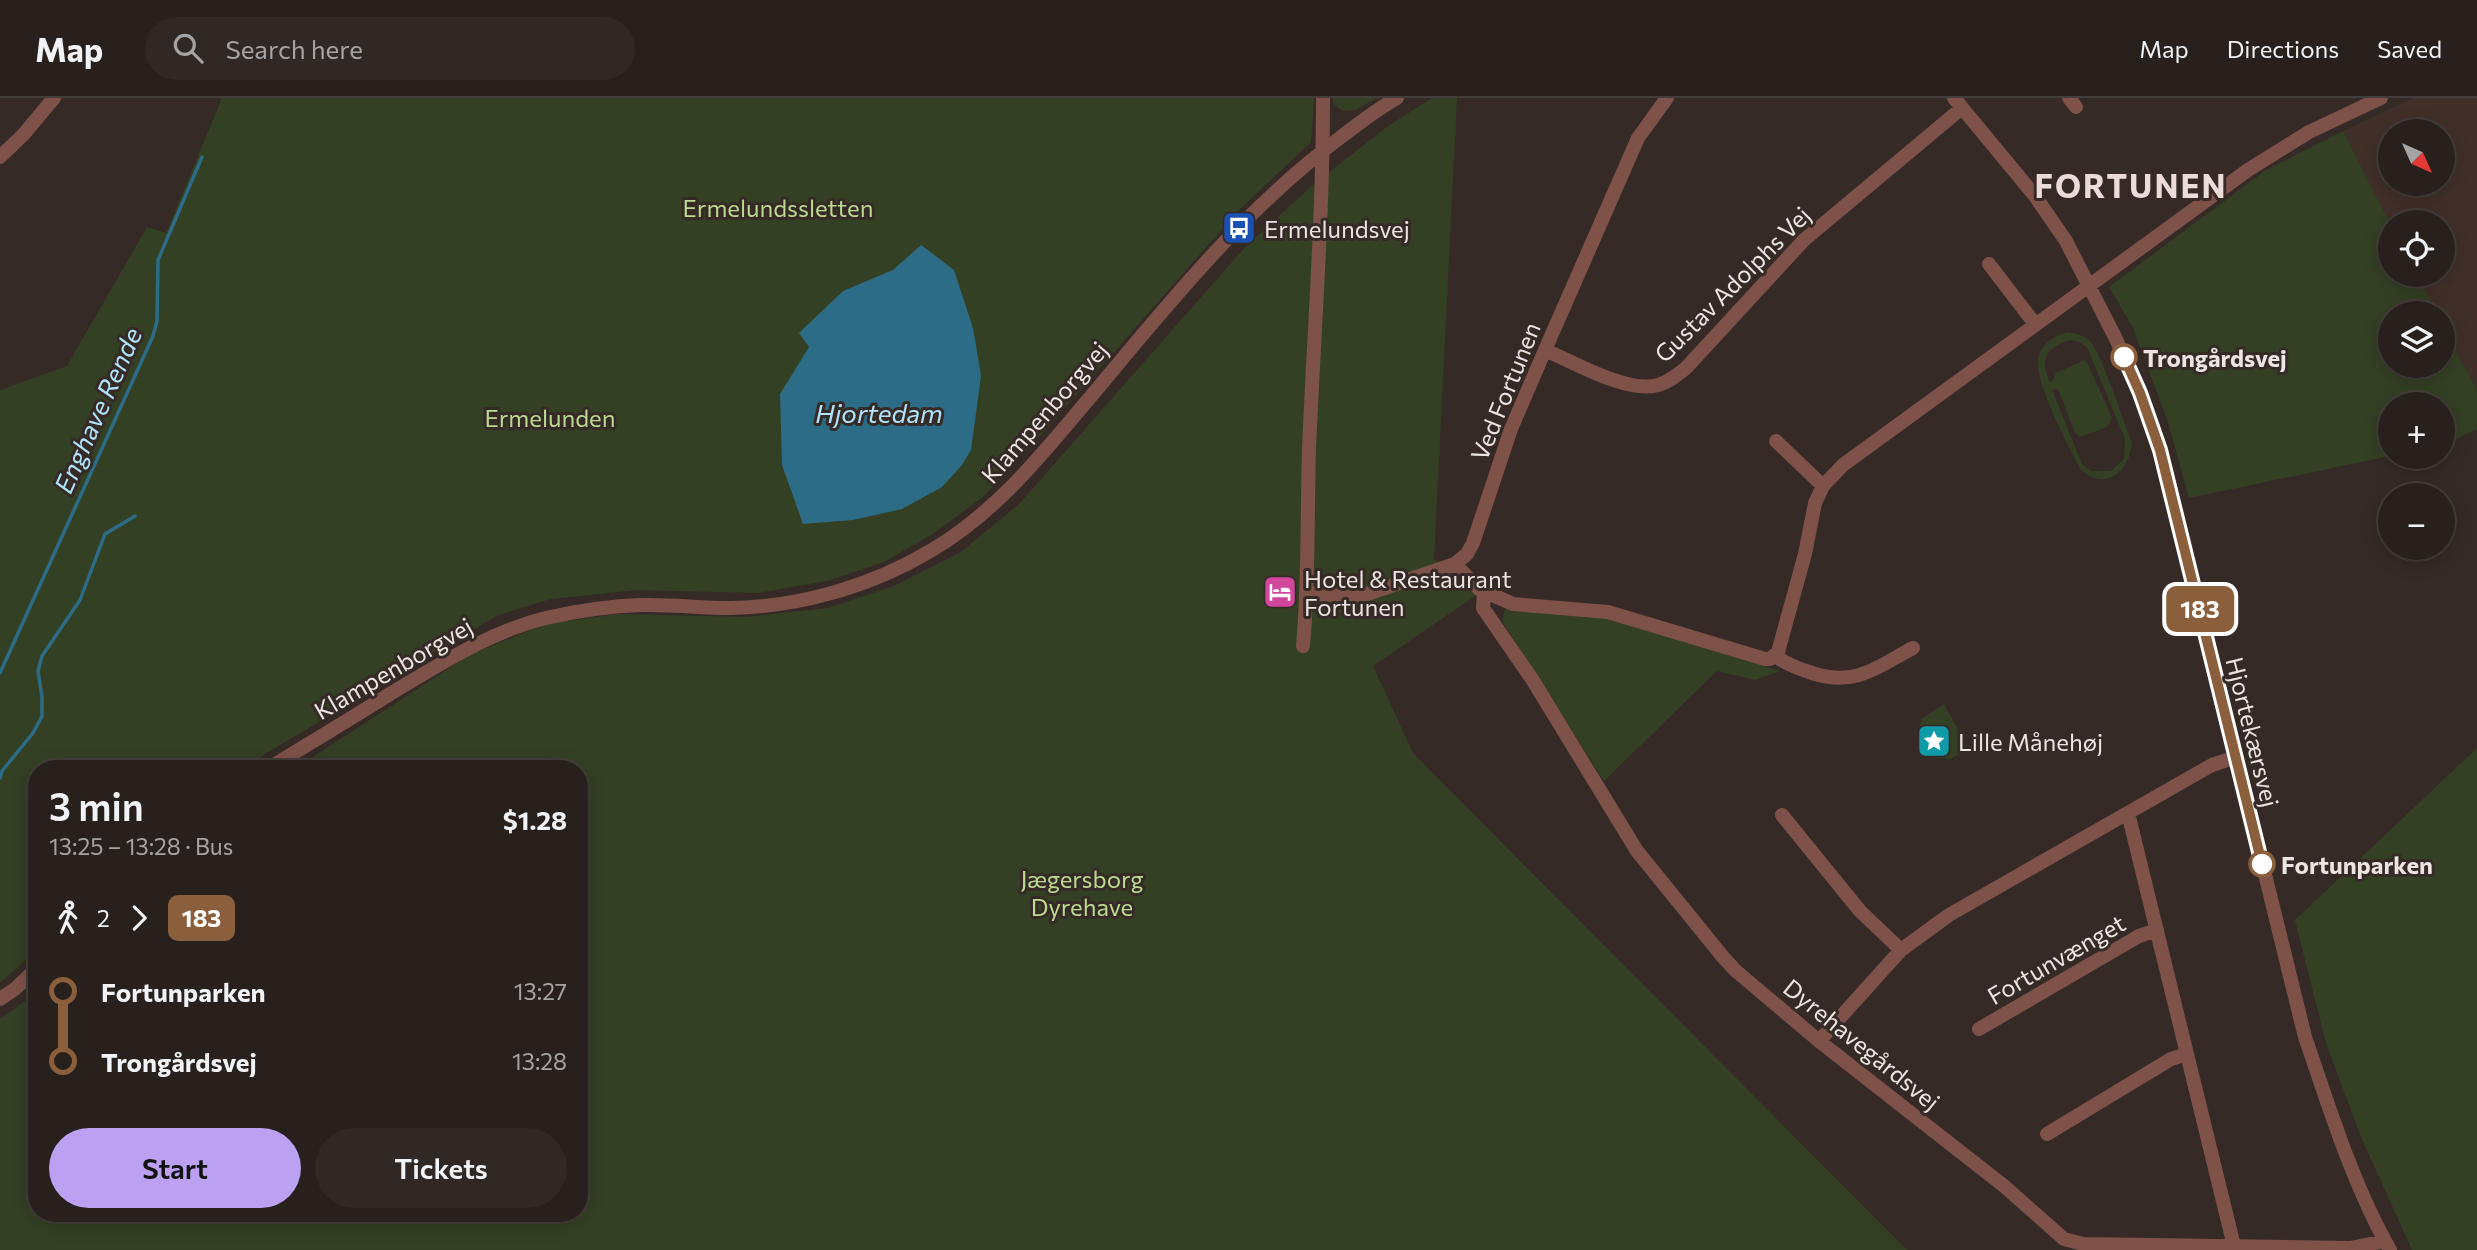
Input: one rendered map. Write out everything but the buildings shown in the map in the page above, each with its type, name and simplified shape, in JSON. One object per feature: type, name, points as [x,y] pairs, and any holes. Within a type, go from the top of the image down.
[{"type":"street","points":[[0,157],[40,117],[54,98]]},
{"type":"street","points":[[1303,646],[1308,593],[1310,439],[1323,98]]},
{"type":"street","name":"Klampenborgvej","points":[[283,760],[458,653],[496,635],[542,619],[586,610],[641,605],[731,608],[807,599],[850,588],[894,570],[934,549],[1006,492],[1038,460],[1130,349],[1226,241],[1277,189],[1323,150],[1397,98]]},
{"type":"street","name":"Ved Fortunen","points":[[1455,564],[1467,554],[1473,543],[1511,429],[1638,138],[1657,108],[1667,98]]},
{"type":"street","points":[[1308,593],[1360,596],[1455,564],[1484,593],[1513,604],[1608,612],[1765,659],[1774,656],[1778,652],[1805,554],[1815,503],[1823,486],[1843,465],[2282,147],[2381,98]]},
{"type":"street","name":"Gustav Adolphs Vej","points":[[1545,350],[1624,384],[1645,387],[1670,380],[1686,368],[1804,240],[1958,103]]},
{"type":"street","name":"Hjortekærsvej","points":[[1958,103],[2035,196],[2066,241],[2140,393],[2160,450],[2305,1037],[2353,1172],[2387,1245]]},
{"type":"street","points":[[1989,264],[2035,324]]},
{"type":"street","points":[[1776,441],[1823,486]]},
{"type":"street","name":"Dyrehavegårdsvej","points":[[1484,593],[1483,608],[1532,679],[1637,851],[1736,971],[1819,1041],[2004,1186],[2064,1239],[2083,1247],[2234,1245],[2350,1248],[2387,1245]]},
{"type":"street","points":[[1774,656],[1789,666],[1834,680],[1858,677],[1913,648]]},
{"type":"street","points":[[1819,1041],[1901,950],[1949,915],[2212,765],[2236,757]]},
{"type":"street","name":"Fortunvænget","points":[[2128,813],[2234,1245]]},
{"type":"street","points":[[1782,815],[1852,903],[1901,950]]},
{"type":"street","name":"Fortunvænget","points":[[1979,1029],[2139,936],[2157,930]]},
{"type":"street","points":[[0,999],[28,977]]},
{"type":"street","points":[[2047,1134],[2171,1059],[2187,1054]]},
{"type":"shaded area","points":[[2413,98],[2477,98],[2477,390],[2455,348],[2455,301],[2431,301],[2423,287],[2455,287],[2455,210],[2383,210],[2343,131]]},
{"type":"green space","name":"Ermelunden","points":[[222,98],[1314,98],[1311,142],[1239,210],[1034,443],[982,498],[931,535],[884,562],[827,581],[758,593],[637,590],[551,599],[498,615],[255,760],[28,760],[28,958],[0,983],[0,390],[67,366],[147,227],[166,233]]},
{"type":"green space","points":[[1333,98],[1376,98],[1356,110],[1342,111],[1333,103]]},
{"type":"green space","name":"Jægersborg Dyrehave","points":[[1432,98],[1457,98],[1434,559],[1481,592],[1373,666],[1413,753],[1907,1250],[0,1250],[0,1019],[28,999],[28,1222],[588,1222],[588,760],[308,760],[468,656],[544,624],[619,614],[747,617],[828,608],[896,585],[961,552],[1019,504],[1247,245],[1314,184],[1388,126]]},
{"type":"green space","points":[[2343,131],[2383,210],[2378,210],[2378,287],[2423,287],[2431,301],[2378,301],[2378,378],[2455,378],[2455,348],[2477,390],[2477,429],[2455,439],[2455,392],[2378,392],[2378,459],[2189,498],[2168,422],[2133,328],[2109,287],[2266,170]]},
{"type":"green space","points":[[2069,332],[2089,340],[2094,347],[2132,442],[2127,462],[2115,475],[2108,478],[2099,479],[2081,470],[2041,383],[2038,359],[2042,348],[2054,338]],"holes":[[[2071,340],[2087,347],[2125,439],[2124,459],[2111,471],[2091,471],[2082,464],[2052,390],[2058,389],[2075,433],[2080,437],[2107,427],[2112,418],[2088,364],[2084,360],[2056,373],[2050,382],[2045,367],[2047,355],[2056,346]]]},
{"type":"green space","points":[[1505,609],[1590,613],[1780,671],[1755,680],[1717,671],[1604,781],[1502,621]]},
{"type":"green space","points":[[1944,704],[1968,748],[1951,759],[1934,757],[1919,741],[1921,719]]},
{"type":"green space","points":[[2477,748],[2477,1250],[2412,1250],[2361,1137],[2326,1043],[2295,920]]},
{"type":"water","name":"Hjortedam","points":[[921,245],[954,270],[973,328],[981,376],[971,450],[962,465],[942,487],[902,509],[853,520],[803,524],[782,465],[780,394],[809,347],[799,333],[843,291],[893,270]]},
{"type":"waterway","name":"Enghave Rende","points":[[0,673],[153,336],[157,321],[158,260],[202,157]]},
{"type":"waterway","points":[[0,778],[2,771],[33,733],[42,716],[38,671],[42,656],[80,600],[105,534],[135,516]]},
{"type":"bus line","name":"183","points":[[2124,357],[2160,450],[2262,864]]},
{"type":"place","name":"Ermelundsvej","points":[[1239,228]]},
{"type":"place","name":"Trongårdsvej","points":[[2124,357]]},
{"type":"place","name":"Hotel & Restaurant Fortunen","points":[[1280,592]]},
{"type":"place","name":"Lille Månehøj","points":[[1934,741]]},
{"type":"place","name":"Fortunparken","points":[[2262,864]]},
{"type":"district","name":"FORTUNEN","points":[[2131,185]]},
{"type":"park label","name":"Ermelundssletten","points":[[778,207]]}]
